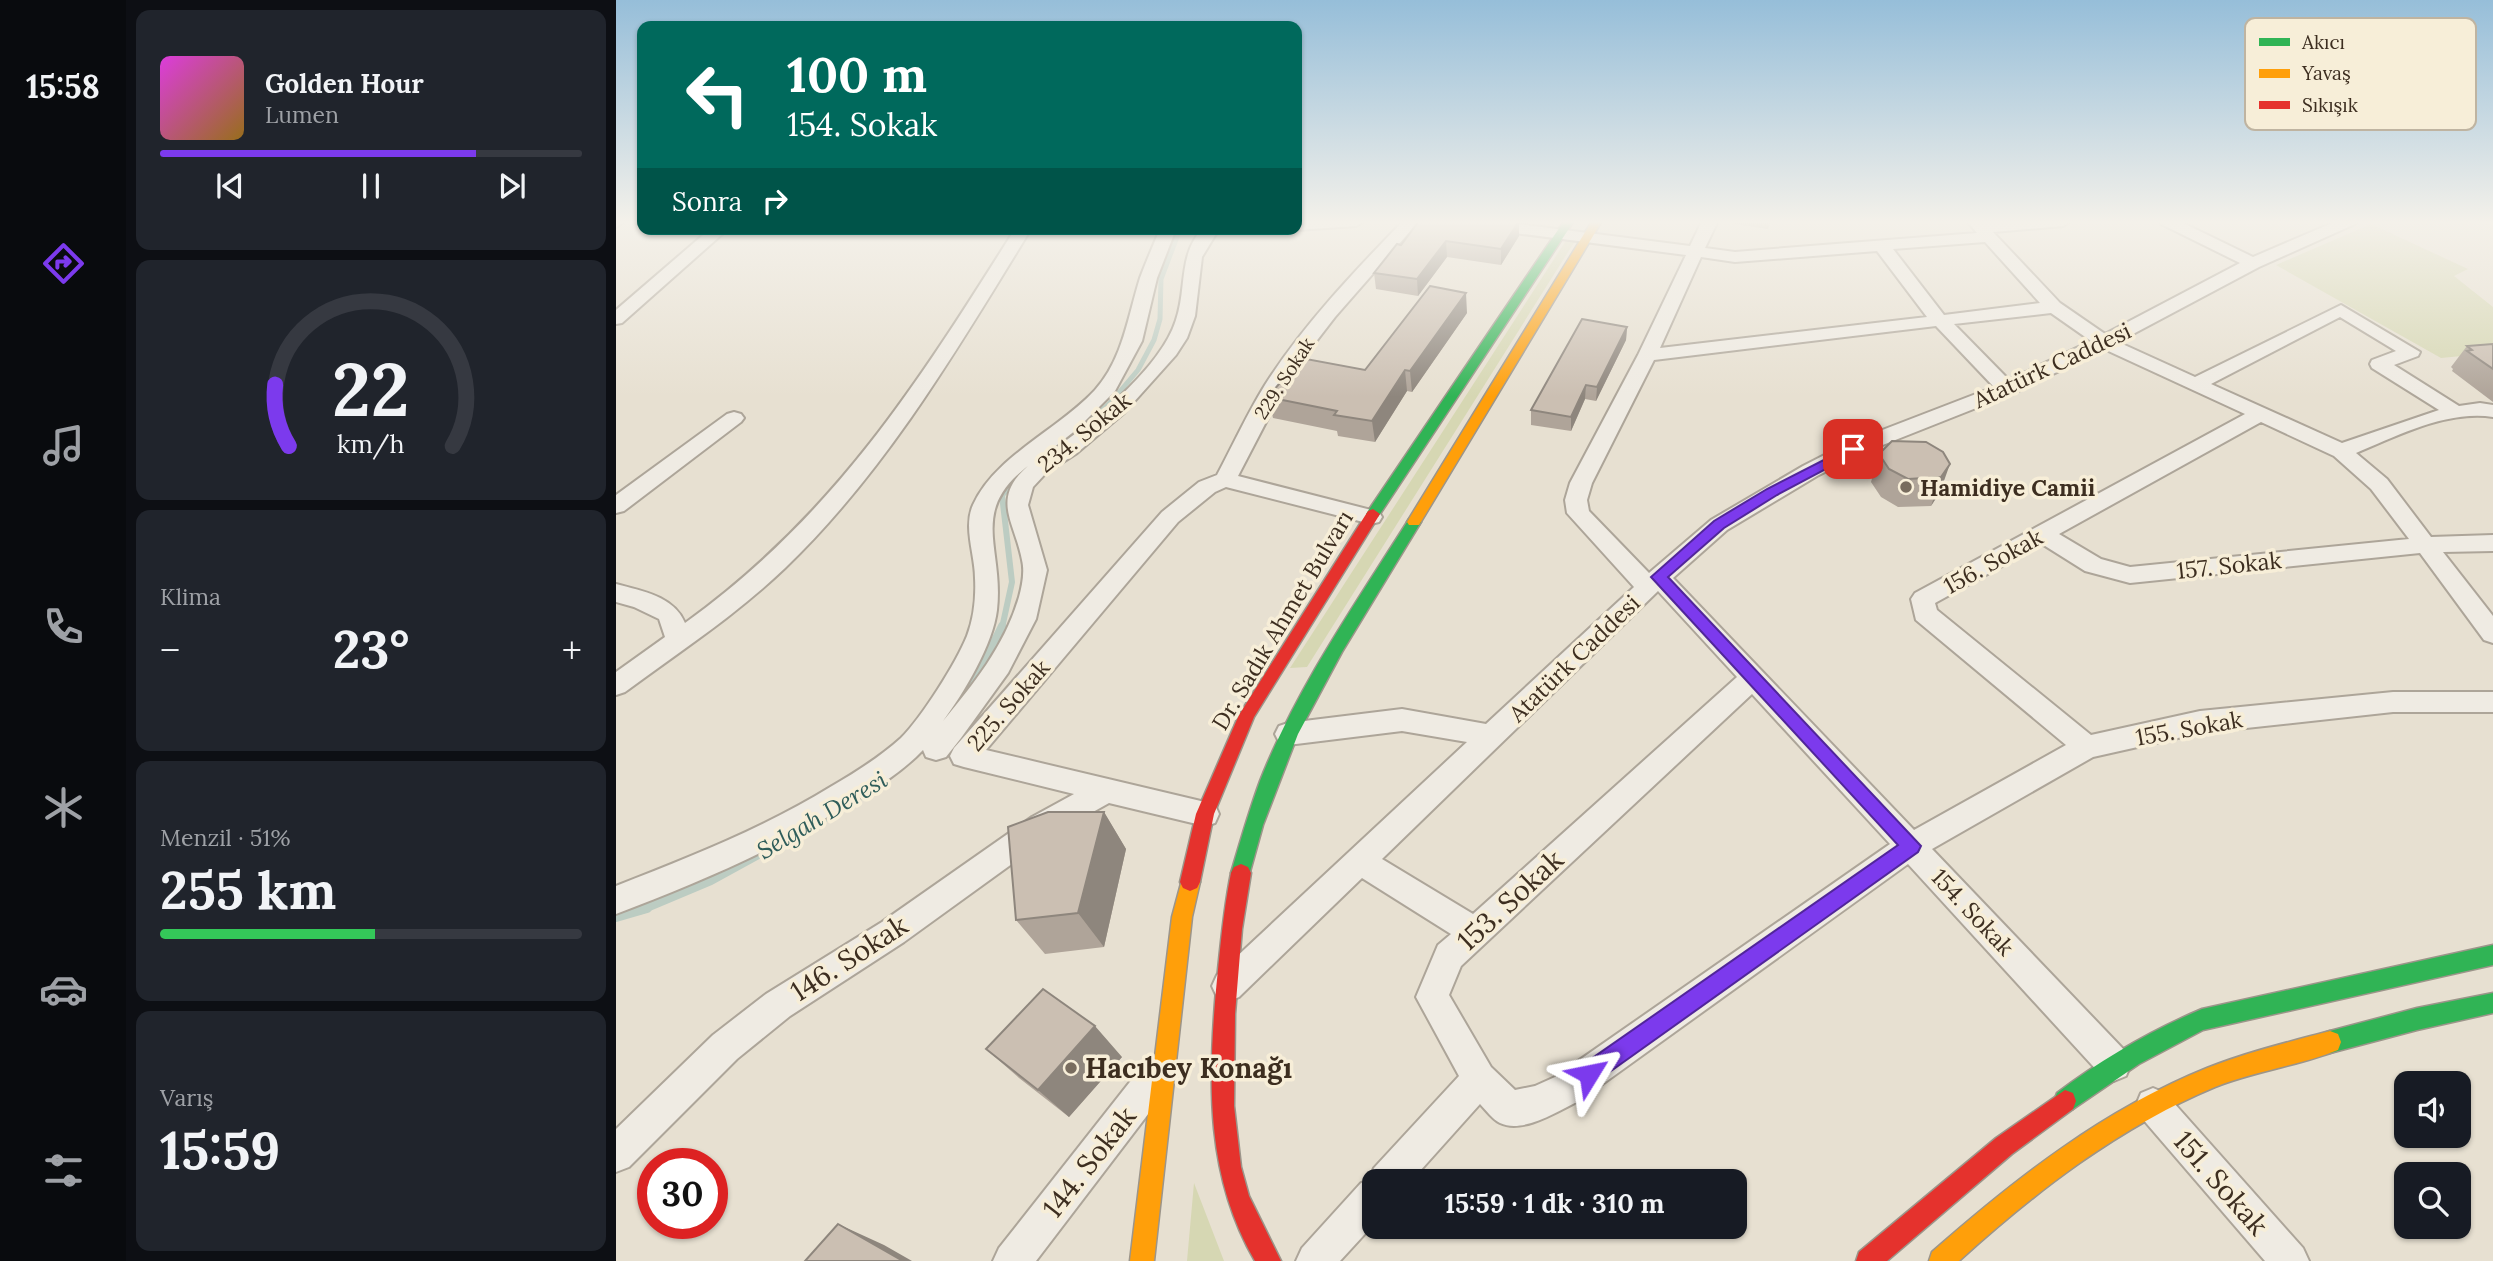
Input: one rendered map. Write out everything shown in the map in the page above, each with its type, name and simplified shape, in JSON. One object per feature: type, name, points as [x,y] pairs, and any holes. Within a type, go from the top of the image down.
[{"type":"main road","name":"Dr. Sadık Ahmet Bulvarı","points":[[1142,1261],[1182,917],[1205,814],[1247,715],[1371,517],[1530,280]]},
{"type":"main road","points":[[1269,1261],[1247,1222],[1233,1175],[1224,1127],[1220,1060],[1234,905],[1247,844],[1266,783],[1288,734],[1347,629],[1560,280]]},
{"type":"main road","points":[[1868,1261],[2004,1146],[2114,1064],[2166,1035],[2202,1020],[2493,955]]},
{"type":"main road","points":[[1941,1261],[2041,1178],[2152,1105],[2197,1083],[2286,1054],[2398,1023],[2493,1003]]},
{"type":"street","points":[[616,319],[661,280]]},
{"type":"street","points":[[616,685],[727,607],[797,544],[853,478],[933,372],[991,280]]},
{"type":"street","points":[[616,900],[713,862],[812,813],[924,746],[942,703],[979,636],[985,611],[987,578],[980,521],[983,506],[1002,476],[1069,426],[1105,391],[1133,341],[1149,280]]},
{"type":"street","name":"234. Sokak","points":[[924,746],[974,705],[1003,662],[1027,607],[1035,568],[1017,502],[1023,486],[1035,471],[1069,450],[1108,416],[1162,361],[1181,331],[1188,310],[1191,280]]},
{"type":"street","name":"229. Sokak","points":[[1226,480],[1262,406],[1283,372],[1356,280]]},
{"type":"street","name":"154. Sokak","points":[[1681,280],[1647,355],[1581,483],[1576,500],[1578,513],[1752,679],[1912,846],[2114,1064]]},
{"type":"street","points":[[1909,280],[1940,320],[2007,389]]},
{"type":"street","points":[[2029,280],[2054,307],[2104,342],[2341,451],[2379,484],[2493,634]]},
{"type":"street","name":"Atatürk Caddesi","points":[[1228,987],[1653,582],[1719,525],[1853,449],[2007,389],[2104,342],[2221,280]]},
{"type":"street","points":[[1647,355],[2054,307]]},
{"type":"street","points":[[2194,385],[2341,310],[2411,352],[2379,364],[2455,412]]},
{"type":"street","points":[[2341,451],[2455,412],[2485,408],[2493,411]]},
{"type":"street","name":"156. Sokak","points":[[2087,747],[1925,614],[1923,599],[2260,414]]},
{"type":"street","points":[[616,506],[734,418]]},
{"type":"street","points":[[1226,480],[1371,517]]},
{"type":"street","name":"225. Sokak","points":[[1205,814],[964,756],[1170,517],[1207,487],[1226,480]]},
{"type":"street","name":"157. Sokak","points":[[2043,533],[2084,564],[2103,571],[2130,575],[2426,545],[2493,543]]},
{"type":"street","points":[[616,593],[642,600],[669,614],[679,640]]},
{"type":"street","name":"153. Sokak","points":[[1752,679],[1449,956],[1432,997],[1479,1079],[1509,1109],[1538,1103],[1567,1089],[1912,846]]},
{"type":"street","name":"155. Sokak","points":[[1912,846],[2087,747],[2200,722],[2393,702],[2493,702]]},
{"type":"street","points":[[1288,734],[1402,720],[1492,736]]},
{"type":"street","points":[[924,746],[964,756]]},
{"type":"street","name":"146. Sokak","points":[[616,1154],[725,1047],[778,1005],[894,932],[1042,826],[1105,791]]},
{"type":"street","points":[[1361,862],[1475,932]]},
{"type":"street","name":"144. Sokak","points":[[1012,1261],[1166,1063]]},
{"type":"street","points":[[1398,1169],[1479,1079]]},
{"type":"street","name":"151. Sokak","points":[[2152,1105],[2290,1261]]},
{"type":"street","points":[[1315,1261],[1362,1209]]},
{"type":"green space","points":[[1541,280],[1551,280],[1307,667],[1290,668]]},
{"type":"green space","points":[[2302,280],[2459,280],[2493,307],[2493,353],[2441,358]]},
{"type":"green space","points":[[1194,1183],[1224,1261],[1187,1261]]},
{"type":"building","points":[[1430,286],[1466,293],[1410,371],[1405,370],[1372,421],[1334,415],[1337,411],[1268,397],[1301,358],[1365,370]]},
{"type":"building","points":[[1582,319],[1627,327],[1597,387],[1586,385],[1571,417],[1531,410]]},
{"type":"building","points":[[2493,344],[2493,369],[2467,351],[2472,350],[2467,346]]},
{"type":"building","points":[[1892,441],[1926,442],[1943,452],[1950,464],[1941,477],[1908,479],[1889,469],[1879,454]]},
{"type":"building","points":[[1048,812],[1104,812],[1078,913],[1016,920],[1008,827]]},
{"type":"building","points":[[1043,989],[1095,1026],[1038,1090],[986,1049]]},
{"type":"building","points":[[838,1224],[903,1261],[805,1261]]},
{"type":"waterway","name":"Selgah Deresi","points":[[1111,402],[1138,370],[1154,340],[1160,319],[1161,280]]},
{"type":"waterway","name":"Selgah Deresi","points":[[1078,432],[1113,401]]},
{"type":"waterway","name":"Selgah Deresi","points":[[1002,628],[1012,582],[1002,495],[1029,467]]},
{"type":"waterway","name":"Selgah Deresi","points":[[972,687],[1002,626]]},
{"type":"waterway","name":"Selgah Deresi","points":[[825,818],[880,784]]},
{"type":"waterway","name":"Selgah Deresi","points":[[646,908],[711,881],[802,831]]},
{"type":"waterway","name":"Selgah Deresi","points":[[616,917],[646,908]]},
{"type":"waterway","name":"Selgah Deresi","points":[[642,910],[646,908]]},
{"type":"traffic: fast","points":[[1373,514],[1530,280]]},
{"type":"traffic: fast","points":[[1241,873],[1253,825],[1290,734],[1336,648],[1414,522]]},
{"type":"traffic: fast","points":[[2065,1101],[2131,1056],[2202,1020],[2493,955]]},
{"type":"traffic: fast","points":[[2330,1042],[2417,1019],[2493,1003]]},
{"type":"traffic: slow","points":[[1414,522],[1561,280]]},
{"type":"traffic: slow","points":[[1142,1261],[1182,917],[1190,882]]},
{"type":"traffic: slow","points":[[1941,1261],[2002,1208],[2067,1158],[2135,1115],[2223,1073],[2330,1042]]},
{"type":"traffic: jam","points":[[1190,882],[1205,814],[1247,715],[1373,514]]},
{"type":"traffic: jam","points":[[1241,873],[1232,929],[1223,1044],[1225,1137],[1237,1196],[1248,1224],[1269,1261]]},
{"type":"traffic: jam","points":[[1868,1261],[2004,1146],[2065,1101]]},
{"type":"place","name":"Hamidiye Camii","points":[[1906,487]]},
{"type":"place","name":"Hacıbey Konağı","points":[[1071,1068]]},
{"type":"route","points":[[1589,1074],[1912,846],[1752,679],[1659,577],[1719,525],[1772,492],[1853,449]]}]
